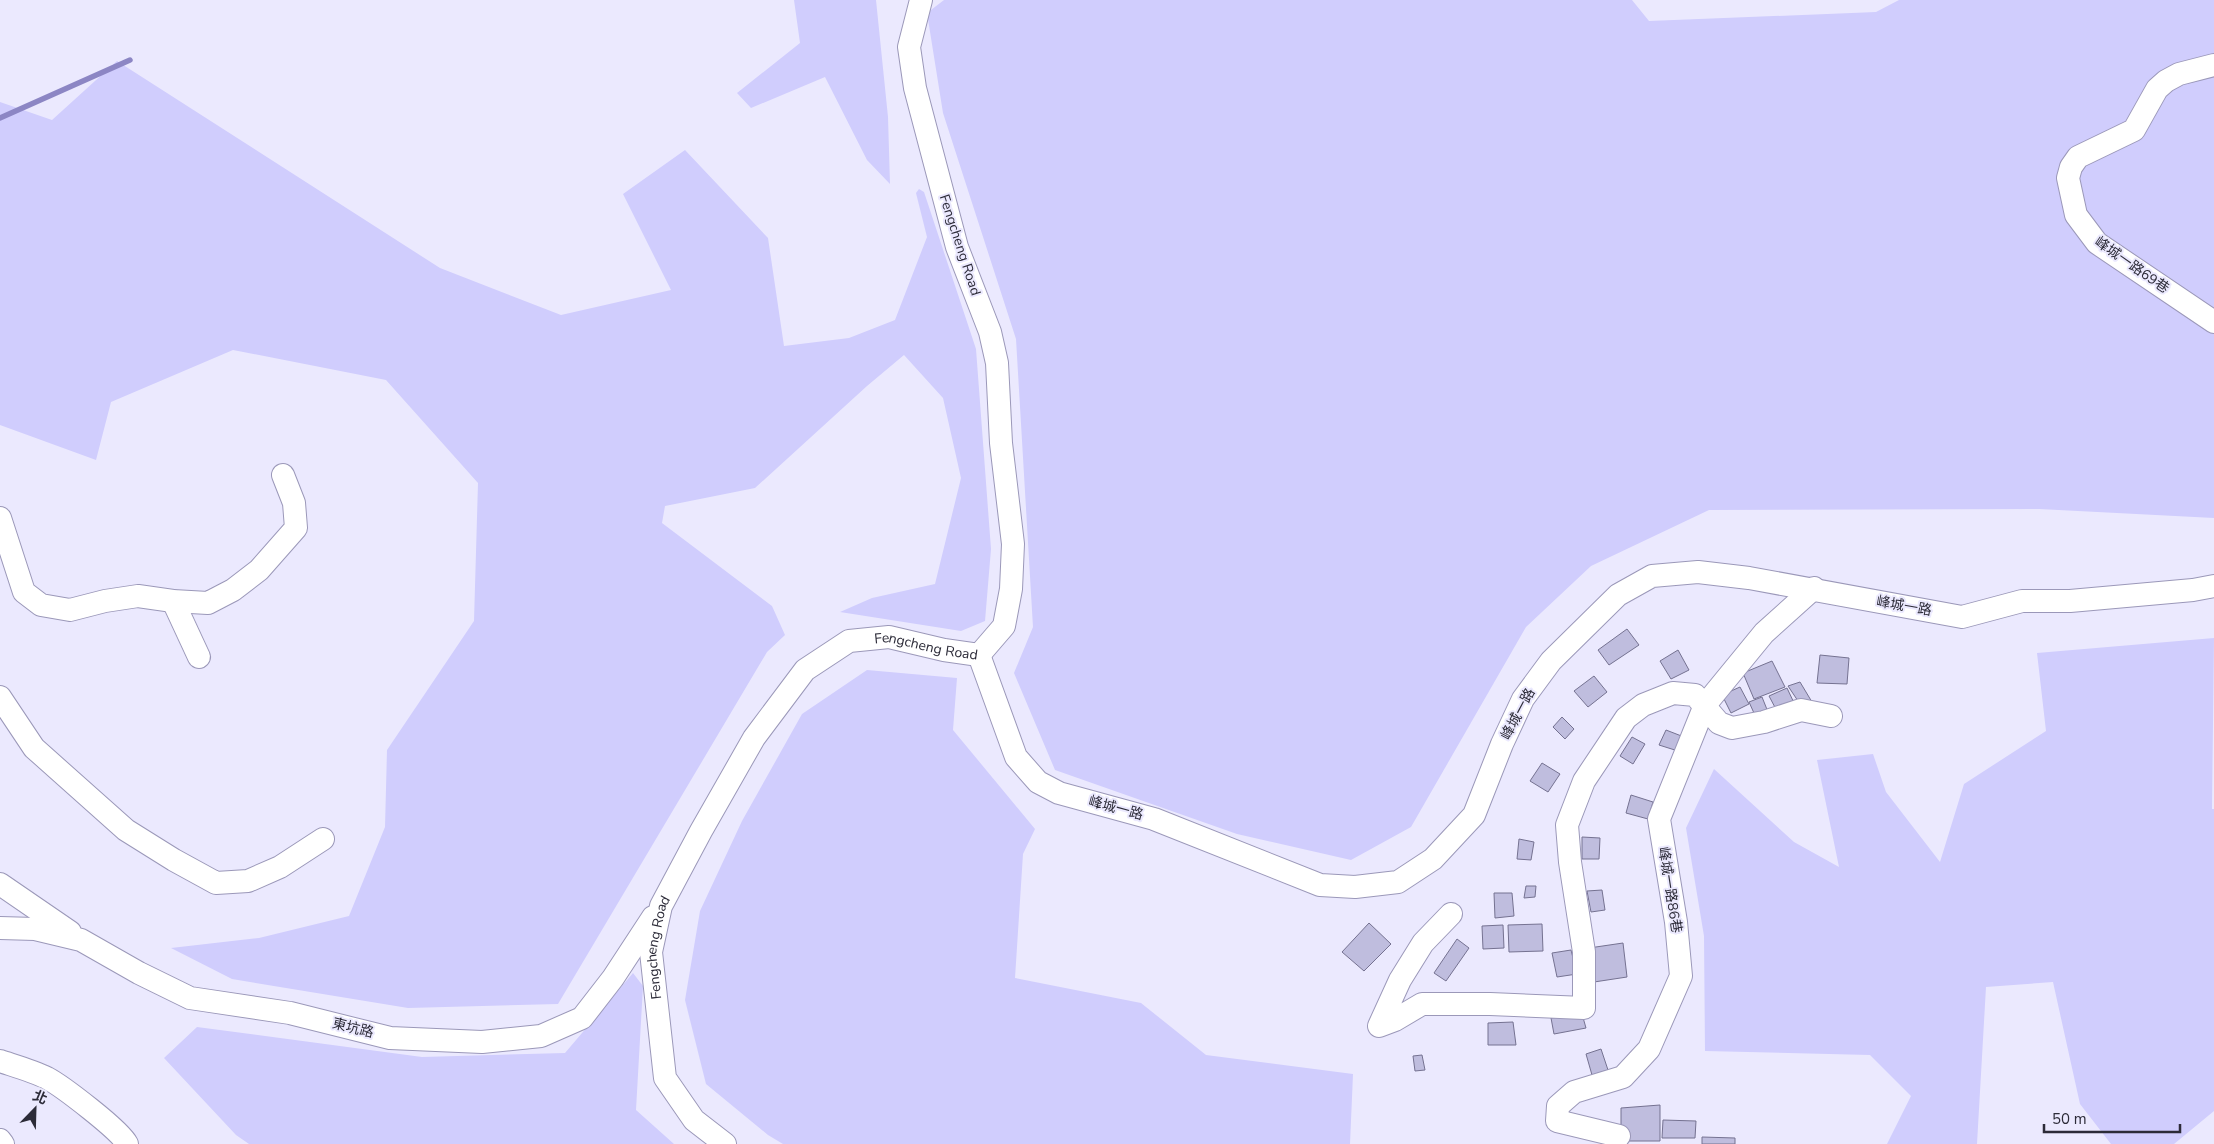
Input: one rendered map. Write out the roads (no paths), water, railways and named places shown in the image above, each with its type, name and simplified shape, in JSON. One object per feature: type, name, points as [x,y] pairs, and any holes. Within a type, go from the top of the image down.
[{"type":"street","name":"Fengcheng Road","points":[[725,1144],[694,1120],[665,1078],[651,952],[661,906],[754,738],[805,670],[849,641],[889,637],[944,650],[979,655],[1004,626],[1011,589],[1012,544],[1001,443],[997,363],[990,332],[957,247],[915,88],[909,47],[921,0]]},
{"type":"street","name":"峰城一路69巷","points":[[2214,65],[2179,74],[2166,81],[2157,89],[2134,130],[2078,157],[2071,168],[2068,178],[2076,216],[2097,243],[2214,322]]},
{"type":"street","points":[[0,518],[24,592],[41,605],[70,610],[105,601],[138,596],[172,601],[208,603],[233,590],[259,570],[296,528],[294,503],[283,474]]},
{"type":"street","name":"峰城一路","points":[[979,655],[1016,757],[1038,782],[1059,793],[1154,819],[1320,885],[1355,888],[1398,882],[1433,859],[1474,816],[1502,744],[1523,699],[1551,661],[1618,595],[1652,576],[1698,572],[1814,588],[1962,617],[2022,601],[2070,601],[2193,590],[2214,586]]},
{"type":"street","name":"峰城一路86巷","points":[[1619,1136],[1557,1120],[1558,1106],[1574,1092],[1623,1077],[1649,1049],[1681,976],[1676,922],[1659,819],[1705,705],[1764,633],[1814,588]]},
{"type":"street","points":[[172,601],[199,657]]},
{"type":"street","points":[[1451,914],[1423,943],[1400,980],[1379,1026],[1395,1020],[1422,1004],[1490,1004],[1584,1008],[1584,952],[1570,862],[1568,824],[1584,781],[1626,718],[1643,705],[1673,693],[1695,695],[1719,722],[1732,728],[1764,722],[1801,710],[1831,716]]},
{"type":"street","points":[[0,696],[34,748],[126,830],[216,883],[248,881],[280,867],[323,839]]},
{"type":"street","points":[[0,884],[81,940]]},
{"type":"street","name":"東坑路","points":[[0,928],[35,929],[81,940],[139,973],[190,998],[290,1013],[390,1038],[482,1042],[541,1036],[582,1018],[613,978],[661,906]]},
{"type":"street","points":[[0,1061],[47,1078],[102,1119],[124,1138],[127,1144]]},
{"type":"street","points":[[0,1140],[3,1144]]},
{"type":"waterway","points":[[0,118],[130,60]]}]
